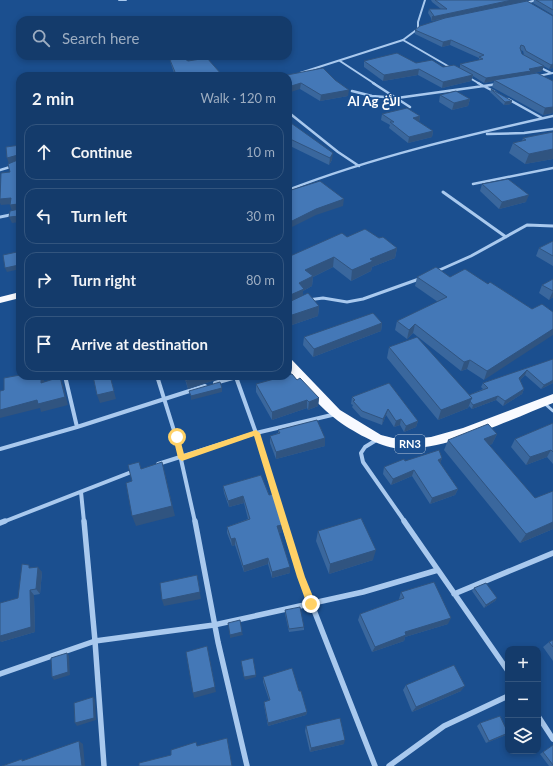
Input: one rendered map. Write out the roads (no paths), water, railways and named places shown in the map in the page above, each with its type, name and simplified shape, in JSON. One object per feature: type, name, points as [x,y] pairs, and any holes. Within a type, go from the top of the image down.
[{"type":"highway","points":[[0,300],[16,296]]},
{"type":"highway","name":"RN3","points":[[292,367],[336,413],[378,439],[393,444],[431,442],[465,432],[548,400]]},
{"type":"street","points":[[119,0],[126,0]]},
{"type":"street","points":[[418,28],[418,22],[425,0]]},
{"type":"street","points":[[521,4],[537,0]]},
{"type":"street","points":[[527,3],[534,6]]},
{"type":"street","points":[[294,75],[403,40],[418,28],[424,26]]},
{"type":"street","points":[[403,40],[457,71]]},
{"type":"street","points":[[340,61],[410,106]]},
{"type":"street","points":[[538,66],[552,73]]},
{"type":"street","points":[[541,79],[535,76],[552,73]]},
{"type":"street","points":[[464,75],[498,93]]},
{"type":"street","points":[[352,92],[372,96],[397,98],[499,83]]},
{"type":"street","points":[[504,97],[543,119]]},
{"type":"street","points":[[292,115],[338,152],[359,166]]},
{"type":"street","points":[[293,188],[311,180],[359,166],[478,134],[553,116]]},
{"type":"street","points":[[478,134],[524,133],[553,129]]},
{"type":"street","points":[[0,170],[16,165]]},
{"type":"street","points":[[473,184],[553,168]]},
{"type":"street","points":[[443,192],[506,237]]},
{"type":"street","points":[[0,217],[16,214]]},
{"type":"street","points":[[430,274],[471,256],[527,226],[553,226]]},
{"type":"street","points":[[301,303],[308,300],[323,298],[347,302],[364,299],[423,278]]},
{"type":"street","points":[[66,380],[77,427]]},
{"type":"street","points":[[158,380],[182,458],[199,540],[214,625],[247,766]]},
{"type":"street","points":[[0,449],[77,427],[165,398],[228,380]]},
{"type":"street","points":[[239,380],[301,577],[374,766]]},
{"type":"street","points":[[154,466],[256,433],[336,413]]},
{"type":"street","points":[[378,439],[365,447],[361,453],[363,462],[505,667]]},
{"type":"street","points":[[0,523],[141,469]]},
{"type":"street","points":[[81,492],[95,641],[104,766]]},
{"type":"street","points":[[454,594],[553,553]]},
{"type":"street","points":[[0,674],[95,641],[214,625],[363,592],[438,570]]},
{"type":"street","points":[[389,766],[444,726],[505,697]]},
{"type":"street","points":[[539,718],[553,739]]},
{"type":"lane","points":[[548,400],[553,411]]},
{"type":"district","name":"Al Ag الأغ","points":[[374,101]]}]
